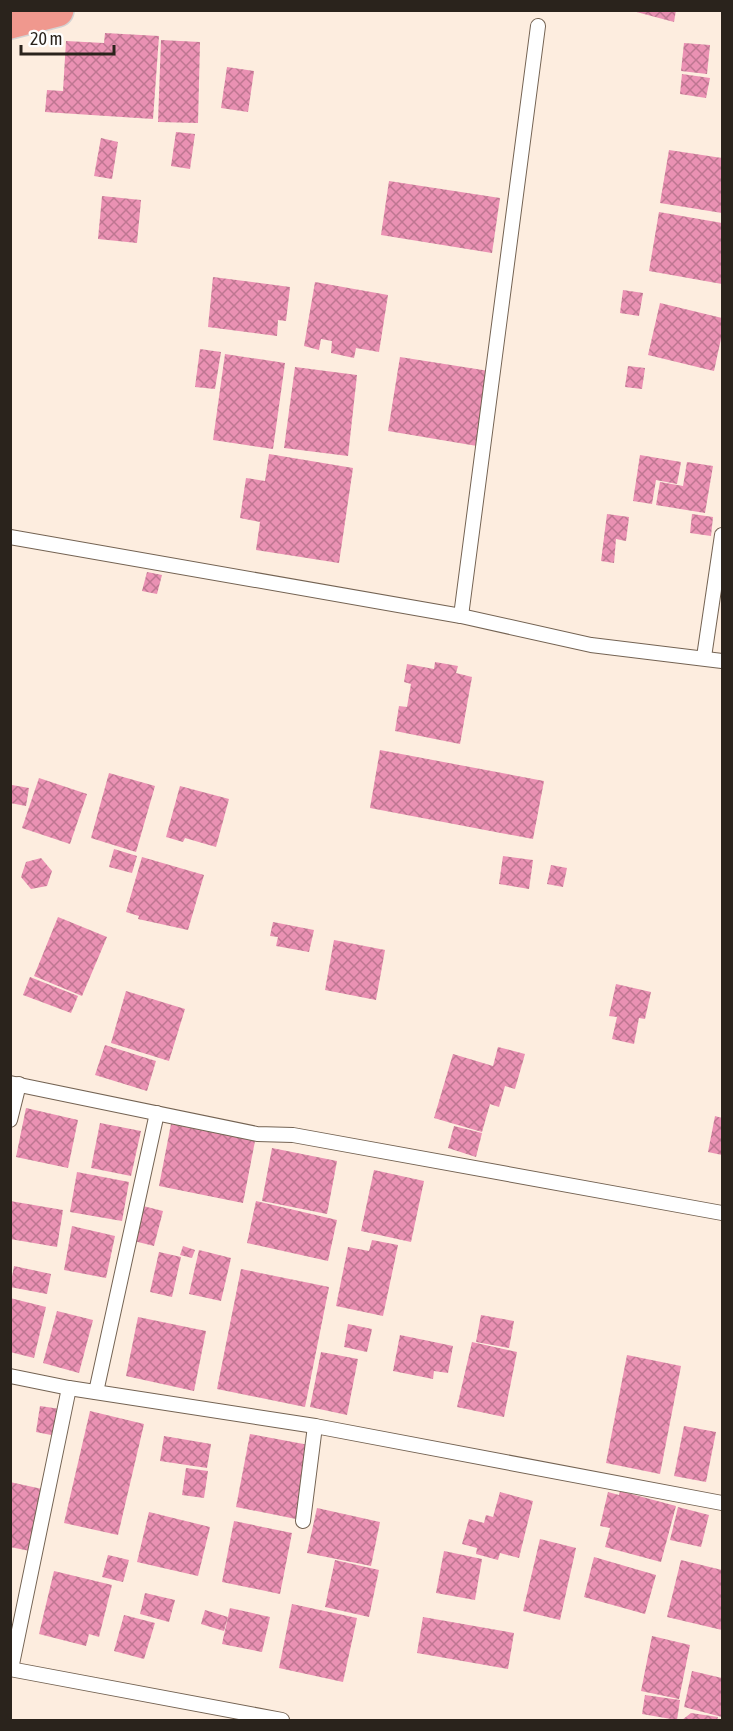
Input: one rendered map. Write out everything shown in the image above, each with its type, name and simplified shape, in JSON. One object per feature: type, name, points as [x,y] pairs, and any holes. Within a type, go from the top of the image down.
[{"type":"highway","points":[[10,22],[57,10]]},
{"type":"lane","points":[[461,616],[538,26]]},
{"type":"lane","points":[[705,657],[723,535]]},
{"type":"lane","points":[[10,537],[461,616],[591,645],[705,657],[723,661]]},
{"type":"lane","points":[[10,1120],[14,1083],[257,1134],[293,1135],[723,1213]]},
{"type":"lane","points":[[96,1392],[157,1113]]},
{"type":"lane","points":[[10,1376],[69,1388],[315,1426],[723,1503]]},
{"type":"lane","points":[[69,1388],[11,1669],[282,1720]]},
{"type":"lane","points":[[303,1521],[315,1426]]},
{"type":"building","points":[[629,10],[676,10],[674,22]]},
{"type":"building","points":[[105,33],[159,36],[153,119],[45,112],[47,90],[63,91],[66,41],[104,43]]},
{"type":"building","points":[[161,40],[200,42],[198,123],[158,122]]},
{"type":"building","points":[[684,43],[710,45],[707,74],[681,71]]},
{"type":"building","points":[[227,67],[254,71],[248,112],[221,108]]},
{"type":"building","points":[[682,74],[710,78],[706,98],[680,94]]},
{"type":"building","points":[[176,132],[195,134],[190,169],[171,166]]},
{"type":"building","points":[[101,138],[118,142],[112,179],[94,176]]},
{"type":"building","points":[[669,150],[722,158],[722,213],[660,203]]},
{"type":"building","points":[[389,181],[500,198],[492,253],[381,235]]},
{"type":"building","points":[[102,196],[141,200],[137,243],[98,239]]},
{"type":"building","points":[[659,212],[722,223],[722,284],[649,271]]},
{"type":"building","points":[[213,277],[290,287],[286,321],[278,320],[277,336],[208,327]]},
{"type":"building","points":[[315,282],[388,295],[379,352],[356,348],[354,358],[331,353],[332,341],[321,339],[319,350],[304,346]]},
{"type":"building","points":[[623,290],[643,293],[639,316],[620,313]]},
{"type":"building","points":[[660,303],[722,318],[722,334],[714,371],[648,355]]},
{"type":"building","points":[[200,349],[221,352],[215,389],[195,387]]},
{"type":"building","points":[[225,354],[285,363],[273,449],[213,440]]},
{"type":"building","points":[[400,357],[489,371],[477,446],[388,431]]},
{"type":"building","points":[[628,366],[645,368],[642,389],[625,387]]},
{"type":"building","points":[[295,367],[357,375],[348,456],[284,448]]},
{"type":"building","points":[[269,454],[353,468],[339,563],[256,550],[260,522],[240,518],[246,478],[265,481]]},
{"type":"building","points":[[640,455],[681,462],[677,484],[656,480],[652,504],[633,501]]},
{"type":"building","points":[[687,462],[713,466],[705,513],[656,505],[660,482],[683,486]]},
{"type":"building","points":[[607,514],[629,517],[626,541],[616,539],[614,563],[601,561]]},
{"type":"building","points":[[692,514],[713,517],[711,536],[690,533]]},
{"type":"building","points":[[147,572],[162,575],[157,594],[142,591]]},
{"type":"building","points":[[435,662],[458,666],[456,673],[472,677],[460,744],[395,731],[399,706],[407,707],[411,684],[404,682],[407,664],[434,669]]},
{"type":"building","points":[[380,750],[544,781],[533,839],[370,808]]},
{"type":"building","points":[[109,773],[155,786],[136,852],[91,838]]},
{"type":"building","points":[[39,778],[87,794],[70,844],[22,828]]},
{"type":"building","points":[[12,785],[29,788],[26,806],[10,803]]},
{"type":"building","points":[[180,786],[229,799],[216,847],[185,838],[183,842],[166,837]]},
{"type":"building","points":[[114,849],[137,856],[132,873],[109,867]]},
{"type":"building","points":[[503,856],[533,860],[529,889],[499,884]]},
{"type":"building","points":[[142,857],[204,875],[188,930],[138,919],[139,916],[126,912]]},
{"type":"building","points":[[41,858],[52,871],[47,886],[31,889],[21,877],[26,862]]},
{"type":"building","points":[[551,865],[567,868],[563,887],[547,884]]},
{"type":"building","points":[[58,917],[107,937],[82,996],[34,976]]},
{"type":"building","points":[[273,922],[314,930],[309,952],[276,946],[278,937],[270,936]]},
{"type":"building","points":[[334,940],[385,950],[376,1000],[325,990]]},
{"type":"building","points":[[30,977],[78,996],[71,1013],[23,995]]},
{"type":"building","points":[[616,984],[651,992],[645,1019],[639,1018],[634,1044],[612,1039],[617,1017],[609,1016]]},
{"type":"building","points":[[126,991],[185,1009],[169,1061],[111,1043]]},
{"type":"building","points":[[105,1045],[156,1061],[147,1091],[95,1075]]},
{"type":"building","points":[[498,1047],[525,1054],[515,1089],[505,1086],[499,1107],[490,1104],[482,1132],[434,1118],[453,1054],[493,1066]]},
{"type":"building","points":[[26,1108],[78,1120],[68,1168],[16,1157]]},
{"type":"building","points":[[715,1116],[722,1118],[722,1155],[708,1152]]},
{"type":"building","points":[[100,1123],[141,1131],[131,1176],[91,1168]]},
{"type":"building","points":[[171,1124],[255,1141],[243,1203],[159,1186]]},
{"type":"building","points":[[454,1126],[482,1133],[476,1157],[448,1148]]},
{"type":"building","points":[[272,1148],[337,1161],[327,1214],[262,1201]]},
{"type":"building","points":[[374,1170],[424,1181],[411,1242],[361,1231]]},
{"type":"building","points":[[77,1172],[129,1182],[122,1221],[70,1212]]},
{"type":"building","points":[[10,1201],[63,1210],[57,1247],[10,1239]]},
{"type":"building","points":[[256,1201],[337,1220],[328,1261],[247,1243]]},
{"type":"building","points":[[143,1206],[163,1211],[154,1246],[134,1241]]},
{"type":"building","points":[[72,1226],[115,1236],[106,1278],[64,1270]]},
{"type":"building","points":[[372,1240],[398,1245],[383,1316],[336,1306],[348,1247],[369,1251]]},
{"type":"building","points":[[183,1246],[195,1250],[192,1258],[180,1255]]},
{"type":"building","points":[[199,1250],[231,1258],[221,1301],[189,1294]]},
{"type":"building","points":[[159,1252],[181,1257],[172,1297],[150,1292]]},
{"type":"building","points":[[14,1266],[51,1274],[47,1294],[10,1287]]},
{"type":"building","points":[[241,1269],[329,1287],[305,1407],[217,1389]]},
{"type":"building","points":[[10,1298],[46,1307],[34,1358],[10,1352]]},
{"type":"building","points":[[57,1311],[93,1320],[79,1373],[43,1363]]},
{"type":"building","points":[[481,1315],[514,1321],[509,1348],[476,1342]]},
{"type":"building","points":[[138,1317],[206,1331],[194,1391],[126,1376]]},
{"type":"building","points":[[348,1324],[372,1329],[367,1352],[344,1347]]},
{"type":"building","points":[[400,1335],[453,1346],[448,1373],[434,1371],[433,1379],[393,1371]]},
{"type":"building","points":[[472,1342],[517,1352],[504,1417],[457,1407]]},
{"type":"building","points":[[321,1352],[358,1359],[347,1415],[310,1407]]},
{"type":"building","points":[[627,1355],[681,1366],[660,1474],[606,1463]]},
{"type":"building","points":[[40,1406],[60,1409],[56,1436],[36,1432]]},
{"type":"building","points":[[90,1411],[144,1424],[118,1535],[64,1523]]},
{"type":"building","points":[[684,1426],[716,1432],[706,1482],[674,1476]]},
{"type":"building","points":[[250,1434],[309,1445],[296,1519],[236,1507]]},
{"type":"building","points":[[164,1436],[211,1444],[207,1468],[160,1461]]},
{"type":"building","points":[[186,1468],[208,1471],[204,1498],[182,1495]]},
{"type":"building","points":[[10,1482],[42,1489],[30,1551],[10,1547]]},
{"type":"building","points":[[620,1491],[676,1506],[661,1562],[605,1547],[610,1528],[600,1526],[608,1492],[619,1495]]},
{"type":"building","points":[[500,1492],[533,1501],[519,1558],[500,1553],[498,1560],[476,1554],[477,1548],[462,1544],[469,1519],[484,1523],[486,1515],[493,1517]]},
{"type":"building","points":[[678,1507],[709,1515],[701,1547],[670,1540]]},
{"type":"building","points":[[317,1508],[380,1522],[371,1566],[307,1553]]},
{"type":"building","points":[[149,1512],[210,1527],[198,1576],[137,1562]]},
{"type":"building","points":[[234,1521],[292,1533],[280,1594],[222,1582]]},
{"type":"building","points":[[540,1539],[576,1548],[560,1620],[523,1611]]},
{"type":"building","points":[[444,1551],[482,1559],[475,1600],[436,1593]]},
{"type":"building","points":[[108,1555],[129,1560],[123,1582],[102,1577]]},
{"type":"building","points":[[594,1557],[656,1575],[645,1614],[584,1597]]},
{"type":"building","points":[[335,1560],[379,1570],[369,1617],[325,1607]]},
{"type":"building","points":[[681,1560],[722,1570],[722,1630],[667,1617]]},
{"type":"building","points":[[54,1571],[112,1585],[99,1637],[89,1634],[86,1646],[39,1634]]},
{"type":"building","points":[[145,1593],[175,1600],[169,1622],[140,1614]]},
{"type":"building","points":[[292,1604],[357,1618],[343,1682],[279,1668]]},
{"type":"building","points":[[230,1608],[270,1617],[262,1652],[222,1644]]},
{"type":"building","points":[[205,1610],[228,1617],[224,1631],[201,1624]]},
{"type":"building","points":[[124,1615],[155,1623],[144,1659],[114,1651]]},
{"type":"building","points":[[423,1617],[514,1633],[508,1669],[417,1653]]},
{"type":"building","points":[[652,1636],[690,1645],[679,1699],[641,1691]]},
{"type":"building","points":[[692,1671],[722,1678],[722,1717],[684,1707]]},
{"type":"building","points":[[645,1695],[680,1700],[677,1720],[642,1714]]},
{"type":"building","points":[[691,1713],[718,1717],[717,1720],[682,1720]]}]
